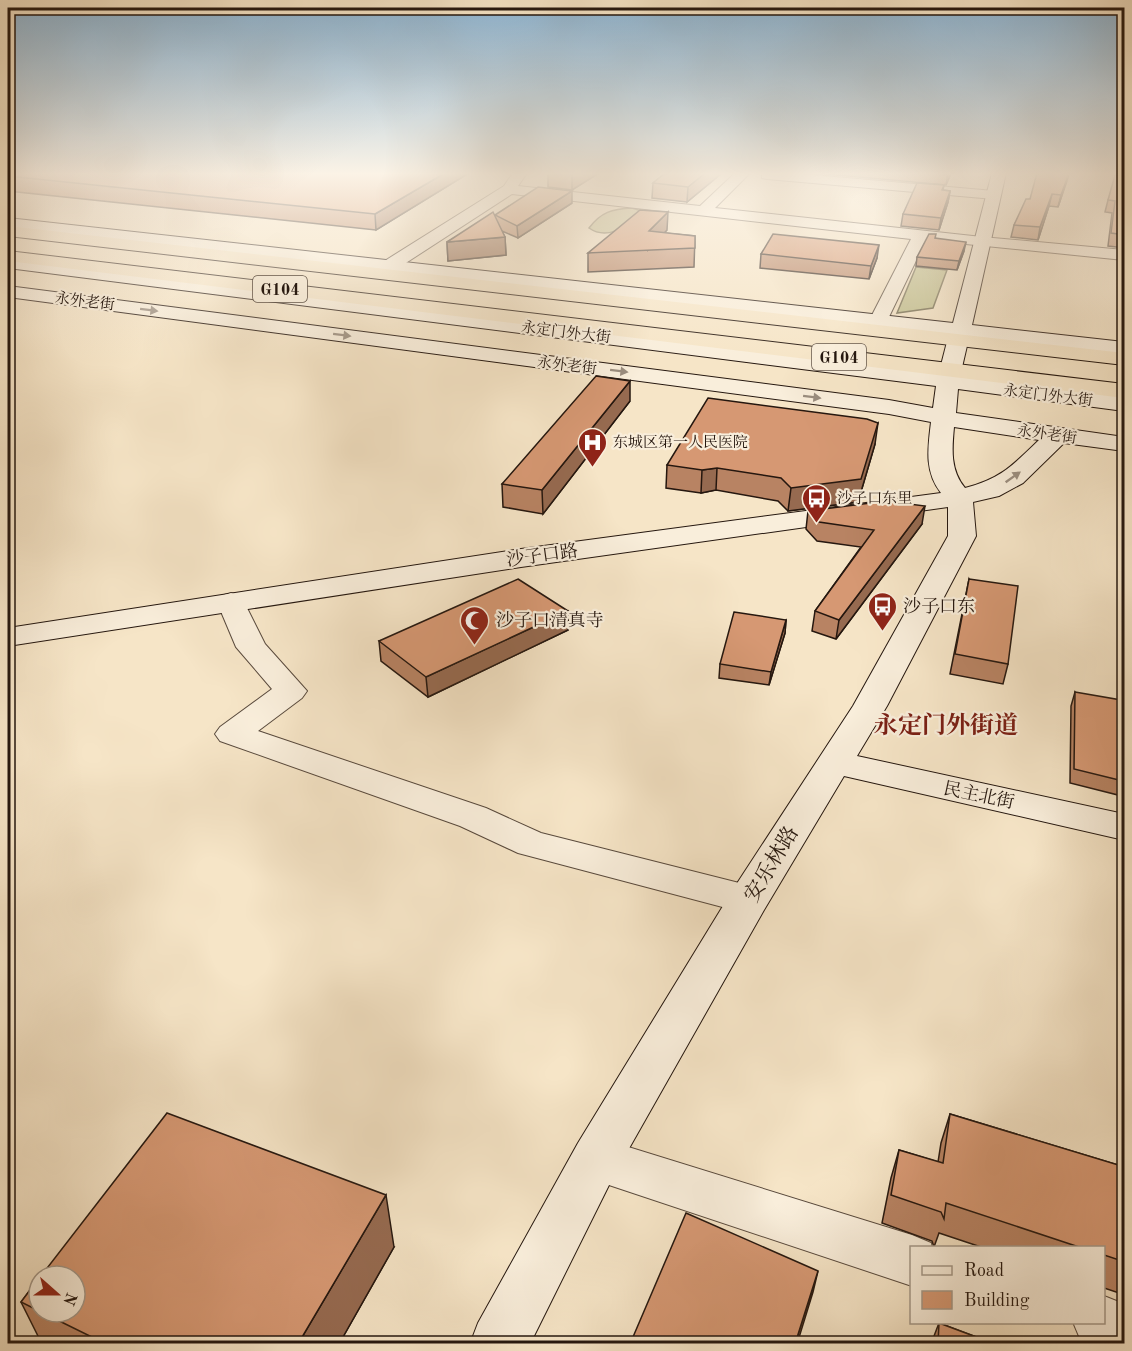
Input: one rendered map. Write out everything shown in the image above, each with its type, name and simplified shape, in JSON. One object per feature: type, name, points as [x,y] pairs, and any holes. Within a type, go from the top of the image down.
[{"type":"highway","name":"永定门外大街","points":[[52,236],[848,328],[960,335],[1125,359]]},
{"type":"highway","name":"永定门外大街","points":[[8,256],[950,376],[1125,391]]},
{"type":"highway","points":[[493,278],[604,300]]},
{"type":"highway","points":[[789,312],[848,328]]},
{"type":"street","name":"永定门外大街","points":[[124,236],[878,321],[960,335],[1125,348]]},
{"type":"street","points":[[389,266],[436,236]]},
{"type":"street","points":[[878,321],[920,236]]},
{"type":"street","points":[[930,236],[1125,255]]},
{"type":"street","name":"安乐林路","points":[[499,1344],[596,1159],[749,899],[870,706],[962,536],[963,518],[959,498],[943,475],[941,459],[944,417],[950,376],[984,236]]},
{"type":"street","name":"永定门外大街","points":[[8,262],[950,376],[1125,404]]},
{"type":"street","name":"永外老街","points":[[8,292],[889,407],[1125,444]]},
{"type":"street","name":"沙子口路","points":[[8,637],[521,558],[959,498],[990,490],[1014,478],[1058,435]]},
{"type":"street","points":[[231,602],[251,647],[291,691],[232,734],[473,817],[531,844],[749,899]]},
{"type":"street","name":"民主北街","points":[[833,762],[1125,827]]},
{"type":"street","points":[[596,1159],[910,1260]]},
{"type":"street","points":[[1104,1324],[1125,1330]]},
{"type":"shaded area","points":[[916,267],[947,270],[933,308],[897,313]]},
{"type":"building","points":[[456,236],[505,237],[447,242]]},
{"type":"building","points":[[609,236],[695,236],[695,248],[588,253]]},
{"type":"building","points":[[772,236],[879,245],[871,266],[761,254]]},
{"type":"building","points":[[928,236],[966,242],[959,261],[917,257]]},
{"type":"building","points":[[596,376],[630,381],[542,490],[502,484]]},
{"type":"building","points":[[708,398],[867,419],[878,423],[861,479],[791,488],[781,478],[717,468],[702,470],[667,465]]},
{"type":"building","points":[[886,501],[925,506],[839,620],[815,611],[874,530],[819,522],[808,511]]},
{"type":"building","points":[[518,579],[568,611],[426,677],[379,641]]},
{"type":"building","points":[[969,579],[1018,586],[1008,664],[955,654]]},
{"type":"building","points":[[734,612],[786,620],[771,672],[720,664]]},
{"type":"building","points":[[1075,692],[1121,700],[1123,781],[1074,769]]},
{"type":"building","points":[[167,1113],[386,1195],[298,1344],[106,1344],[65,1324],[87,1324],[87,1264],[50,1264]]},
{"type":"building","points":[[950,1114],[1125,1167],[1125,1262],[1105,1255],[1105,1246],[1076,1246],[946,1203],[944,1219],[941,1212],[891,1195],[899,1150],[943,1163]]},
{"type":"building","points":[[686,1213],[818,1271],[795,1344],[630,1344]]},
{"type":"building","points":[[27,1294],[27,1305],[21,1302]]},
{"type":"building","points":[[939,1324],[942,1324],[995,1344],[938,1344]]},
{"type":"place","name":"东城区第一人民医院","points":[[592,468]]},
{"type":"place","name":"沙子口东里","points":[[816,524]]},
{"type":"place","name":"沙子口东","points":[[882,632]]},
{"type":"place","name":"沙子口清真寺","points":[[475,646]]},
{"type":"district","name":"永定门外街道","points":[[946,725]]}]
